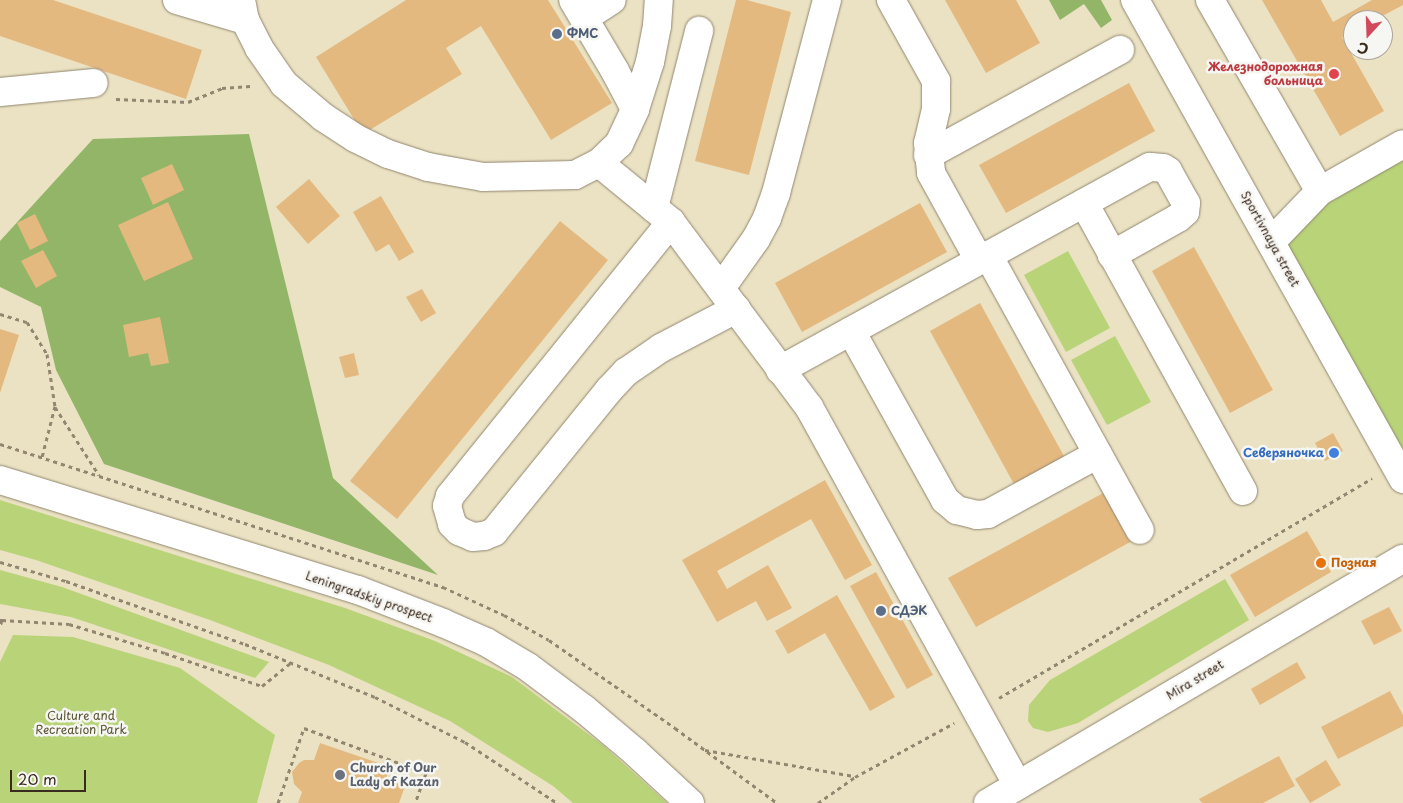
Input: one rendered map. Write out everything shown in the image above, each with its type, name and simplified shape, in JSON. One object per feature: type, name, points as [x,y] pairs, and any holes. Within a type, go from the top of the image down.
[{"type":"street","points":[[177,0],[243,10],[259,48],[284,84],[323,118],[355,138],[388,154],[428,167],[483,177],[575,175],[599,163],[618,144],[635,109],[650,62],[657,26],[659,0]]},
{"type":"street","points":[[612,0],[578,9],[635,109]]},
{"type":"street","points":[[699,31],[663,215],[450,496],[447,506],[452,524],[459,531],[472,537],[484,536],[494,532],[626,372],[729,298],[770,210],[827,0]]},
{"type":"street","points":[[891,0],[936,80],[937,96],[928,143],[931,173],[984,258],[1140,530]]},
{"type":"street","name":"Sportivnaya street","points":[[1135,0],[1399,472]]},
{"type":"street","points":[[1210,0],[1320,191]]},
{"type":"street","points":[[928,155],[1120,50]]},
{"type":"street","points":[[0,92],[101,91]]},
{"type":"street","points":[[1271,242],[1320,191],[1403,144]]},
{"type":"street","points":[[599,163],[663,215],[729,298],[809,407],[1018,785]]},
{"type":"street","points":[[780,370],[1150,167],[1159,166],[1168,171],[1186,203],[1183,215],[1112,255]]},
{"type":"street","points":[[1084,203],[1242,491]]},
{"type":"street","points":[[851,331],[945,500],[957,510],[977,515],[988,514],[1098,454]]},
{"type":"street","name":"Leningradskiy prospect","points":[[0,480],[358,590],[442,622],[486,642],[528,667],[584,709],[635,752],[690,803]]},
{"type":"street","name":"Mira street","points":[[988,803],[1403,559]]},
{"type":"path","points":[[101,91],[188,102],[222,88],[284,84]]},
{"type":"path","points":[[0,314],[27,322],[47,354],[55,406],[42,457]]},
{"type":"path","points":[[55,406],[99,476]]},
{"type":"path","points":[[818,803],[854,776],[1039,676],[1399,472]]},
{"type":"path","points":[[0,562],[66,581],[290,662],[375,698],[465,742],[557,803]]},
{"type":"path","points":[[0,626],[1,620],[69,624],[165,653],[262,686],[290,662]]},
{"type":"path","points":[[278,803],[304,728],[426,773],[415,803]]},
{"type":"path","points":[[705,750],[854,776]]},
{"type":"green space","points":[[1049,0],[1101,0],[1112,20],[1101,28],[1084,4],[1060,20]]},
{"type":"green space","points":[[249,134],[333,478],[438,575],[104,464],[56,370],[41,307],[0,287],[0,241],[93,139]]},
{"type":"green space","points":[[1403,154],[1403,449],[1284,242],[1308,214]]},
{"type":"green space","points":[[1068,251],[1110,328],[1066,352],[1024,275]]},
{"type":"green space","points":[[1115,336],[1151,402],[1107,425],[1071,360]]},
{"type":"green space","points":[[0,500],[345,608],[435,641],[512,677],[604,746],[667,803],[573,803],[553,786],[450,721],[329,665],[210,620],[36,560],[0,550]]},
{"type":"green space","points":[[0,570],[62,587],[269,662],[255,678],[71,617],[0,604]]},
{"type":"green space","points":[[1225,579],[1249,620],[1078,723],[1048,732],[1033,728],[1028,721],[1029,705],[1050,680]]},
{"type":"green space","name":"Culture and Recreation Park","points":[[13,635],[73,637],[180,668],[275,735],[257,803],[0,803],[0,662]]},
{"type":"building","points":[[0,0],[53,0],[202,50],[186,99],[0,36]]},
{"type":"building","points":[[406,0],[548,0],[612,103],[551,140],[481,26],[446,48],[462,74],[363,134],[316,57]]},
{"type":"building","points":[[736,0],[747,0],[791,12],[749,175],[695,161]]},
{"type":"building","points":[[945,0],[1016,0],[1040,43],[986,73]]},
{"type":"building","name":"Железнодорожная больница","points":[[1262,0],[1321,0],[1333,22],[1343,16],[1343,60],[1355,60],[1384,111],[1340,136]]},
{"type":"building","name":"Железнодорожная больница","points":[[1372,0],[1403,0],[1403,5],[1393,10],[1354,10]]},
{"type":"building","points":[[1129,83],[1155,131],[1006,213],[979,165]]},
{"type":"building","points":[[172,164],[184,190],[153,205],[141,178]]},
{"type":"building","points":[[309,179],[340,216],[308,244],[276,207]]},
{"type":"building","points":[[381,196],[414,252],[399,261],[389,244],[376,252],[353,212]]},
{"type":"building","points":[[168,202],[193,259],[144,281],[118,225]]},
{"type":"building","points":[[920,203],[947,252],[802,332],[775,283]]},
{"type":"building","points":[[35,214],[48,241],[30,250],[17,223]]},
{"type":"building","points":[[560,221],[608,260],[397,519],[350,481]]},
{"type":"building","points":[[1194,247],[1273,390],[1230,413],[1152,271]]},
{"type":"building","points":[[43,250],[57,276],[36,288],[21,261]]},
{"type":"building","points":[[422,289],[436,313],[421,322],[406,297]]},
{"type":"building","points":[[980,303],[1065,458],[1015,486],[930,331]]},
{"type":"building","points":[[160,317],[169,363],[151,366],[148,353],[129,357],[123,325]]},
{"type":"building","points":[[0,329],[19,335],[0,393]]},
{"type":"building","points":[[354,353],[359,375],[345,378],[339,357]]},
{"type":"building","points":[[1333,433],[1343,451],[1325,461],[1315,443]]},
{"type":"building","points":[[825,480],[872,565],[845,580],[811,519],[717,571],[727,589],[768,565],[792,608],[767,621],[756,601],[717,622],[682,560]]},
{"type":"building","points":[[1105,492],[1132,541],[976,627],[948,578]]},
{"type":"building","points":[[1307,531],[1331,572],[1255,617],[1230,575]]},
{"type":"building","points":[[876,572],[933,675],[907,689],[850,586]]},
{"type":"building","points":[[837,595],[895,697],[870,711],[825,633],[788,654],[775,631]]},
{"type":"building","points":[[1389,607],[1402,631],[1374,645],[1361,621]]},
{"type":"building","points":[[1297,662],[1306,678],[1260,705],[1251,689]]},
{"type":"building","points":[[1390,691],[1403,715],[1403,726],[1338,759],[1321,727]]},
{"type":"building","name":"Church of Our Lady of Kazan","points":[[320,743],[390,767],[386,779],[405,786],[399,803],[298,803],[302,792],[294,784],[292,772],[304,760],[314,760]]},
{"type":"building","points":[[1279,756],[1295,786],[1263,803],[1202,803],[1199,799]]},
{"type":"building","points":[[1326,760],[1341,785],[1310,803],[1295,779]]},
{"type":"place","name":"ФМС","points":[[557,34]]},
{"type":"place","name":"Железнодорожная больница","points":[[1334,74]]},
{"type":"place","name":"Северяночка","points":[[1334,453]]},
{"type":"place","name":"Позная","points":[[1321,563]]},
{"type":"place","name":"СДЭК","points":[[881,611]]},
{"type":"place","name":"Church of Our Lady of Kazan","points":[[340,775]]}]
